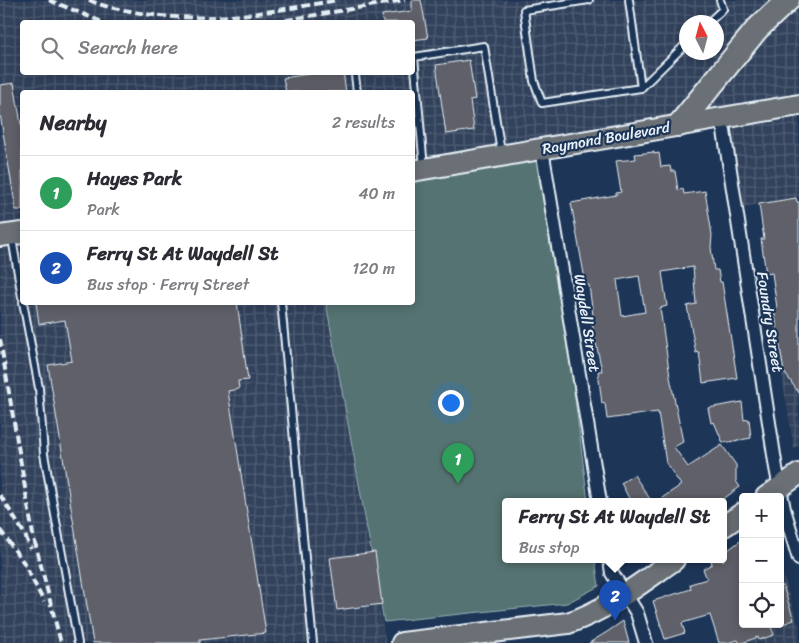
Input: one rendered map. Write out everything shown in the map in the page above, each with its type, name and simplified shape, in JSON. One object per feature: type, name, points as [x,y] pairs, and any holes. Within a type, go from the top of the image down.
[{"type":"highway","points":[[679,125],[757,29],[788,0]]},
{"type":"main road","name":"Raymond Boulevard","points":[[418,170],[799,105]]},
{"type":"main road","points":[[774,492],[799,474]]},
{"type":"main road","points":[[727,524],[739,516]]},
{"type":"main road","points":[[402,643],[464,639],[568,623],[586,618],[670,563]]},
{"type":"street","name":"Foundry Street","points":[[722,118],[776,468],[774,492],[784,509],[799,559]]},
{"type":"street","name":"Waydell Street","points":[[542,149],[599,498]]},
{"type":"street","points":[[610,563],[612,573],[637,613],[646,643]]},
{"type":"lane","points":[[589,0],[524,10],[534,81],[542,103],[642,88],[679,51]]},
{"type":"lane","points":[[629,0],[642,88]]},
{"type":"lane","points":[[717,15],[723,9],[720,0]]},
{"type":"lane","points":[[415,57],[484,46],[502,156]]},
{"type":"lane","points":[[355,75],[357,90]]},
{"type":"lane","points":[[415,75],[418,170]]},
{"type":"lane","points":[[11,234],[20,286]]},
{"type":"lane","points":[[25,305],[39,388],[44,454],[78,643]]},
{"type":"lane","points":[[280,305],[313,643]]},
{"type":"shaded area","points":[[0,0],[799,0],[799,198],[736,208],[721,123],[415,170],[415,90],[20,90],[20,305],[326,305],[386,643],[0,643]]},
{"type":"shaded area","points":[[799,303],[799,445],[794,449],[771,309]]},
{"type":"shaded area","points":[[739,542],[739,628],[784,628],[784,578],[799,627],[799,643],[740,643],[713,563],[727,563],[727,549]]},
{"type":"green space","points":[[544,151],[587,498],[502,498],[502,563],[595,563],[599,586],[567,603],[384,622],[326,305],[415,305],[415,170]]},
{"type":"building","points":[[412,0],[421,0],[428,38],[415,40],[415,20],[383,20],[382,15],[412,11]]},
{"type":"building","points":[[469,60],[475,99],[470,100],[474,130],[446,134],[436,65]]},
{"type":"building","points":[[303,75],[343,75],[346,90],[286,90],[283,78]]},
{"type":"building","points":[[14,83],[20,118],[20,210],[16,210],[0,114],[0,85]]},
{"type":"building","points":[[659,153],[661,167],[670,166],[671,171],[675,171],[678,190],[683,189],[684,194],[705,191],[712,235],[711,247],[714,270],[718,270],[720,282],[722,282],[737,378],[703,383],[699,352],[696,353],[687,306],[696,304],[693,267],[662,272],[667,306],[660,308],[670,377],[683,442],[674,447],[688,467],[722,445],[736,465],[736,481],[740,487],[725,498],[662,498],[681,485],[666,463],[658,412],[607,419],[605,403],[602,404],[598,371],[602,371],[592,324],[594,323],[589,285],[586,285],[571,203],[616,195],[616,193],[621,192],[616,161],[636,159],[635,154]],"holes":[[[639,276],[645,312],[622,316],[617,280]]]},
{"type":"building","points":[[796,198],[797,202],[799,202],[799,393],[784,372],[774,309],[777,308],[772,273],[766,274],[759,204]]},
{"type":"building","points":[[36,305],[237,305],[248,380],[238,381],[239,389],[228,391],[266,633],[200,640],[200,643],[93,643],[48,365],[72,361],[65,320],[39,324]]},
{"type":"building","points":[[742,402],[744,420],[749,419],[751,438],[723,443],[714,422],[711,423],[708,408]]},
{"type":"building","points":[[634,475],[649,498],[629,498],[621,483]]},
{"type":"building","points":[[739,542],[739,628],[771,628],[774,635],[759,640],[758,637],[742,643],[739,643],[738,640],[719,643],[710,615],[682,623],[685,633],[665,639],[653,601],[691,589],[690,584],[707,579],[703,569],[712,563],[727,563],[727,551]]},
{"type":"building","points":[[375,552],[382,604],[337,610],[330,558]]},
{"type":"building","points":[[784,589],[794,620],[784,624]]},
{"type":"building","points":[[623,621],[629,643],[589,643],[607,632]]},
{"type":"railway","points":[[49,0],[97,20]]},
{"type":"railway","points":[[89,0],[104,6],[120,9],[182,17],[234,16],[338,0]]},
{"type":"railway","points":[[286,20],[405,0]]},
{"type":"railway","points":[[0,339],[33,535],[61,643]]},
{"type":"railway","points":[[0,495],[24,533],[31,549]]},
{"type":"railway","points":[[0,530],[24,563],[44,602]]},
{"type":"place","name":"Hayes Park","points":[[458,484]]},
{"type":"place","name":"Ferry St At Waydell St","points":[[615,621]]}]
